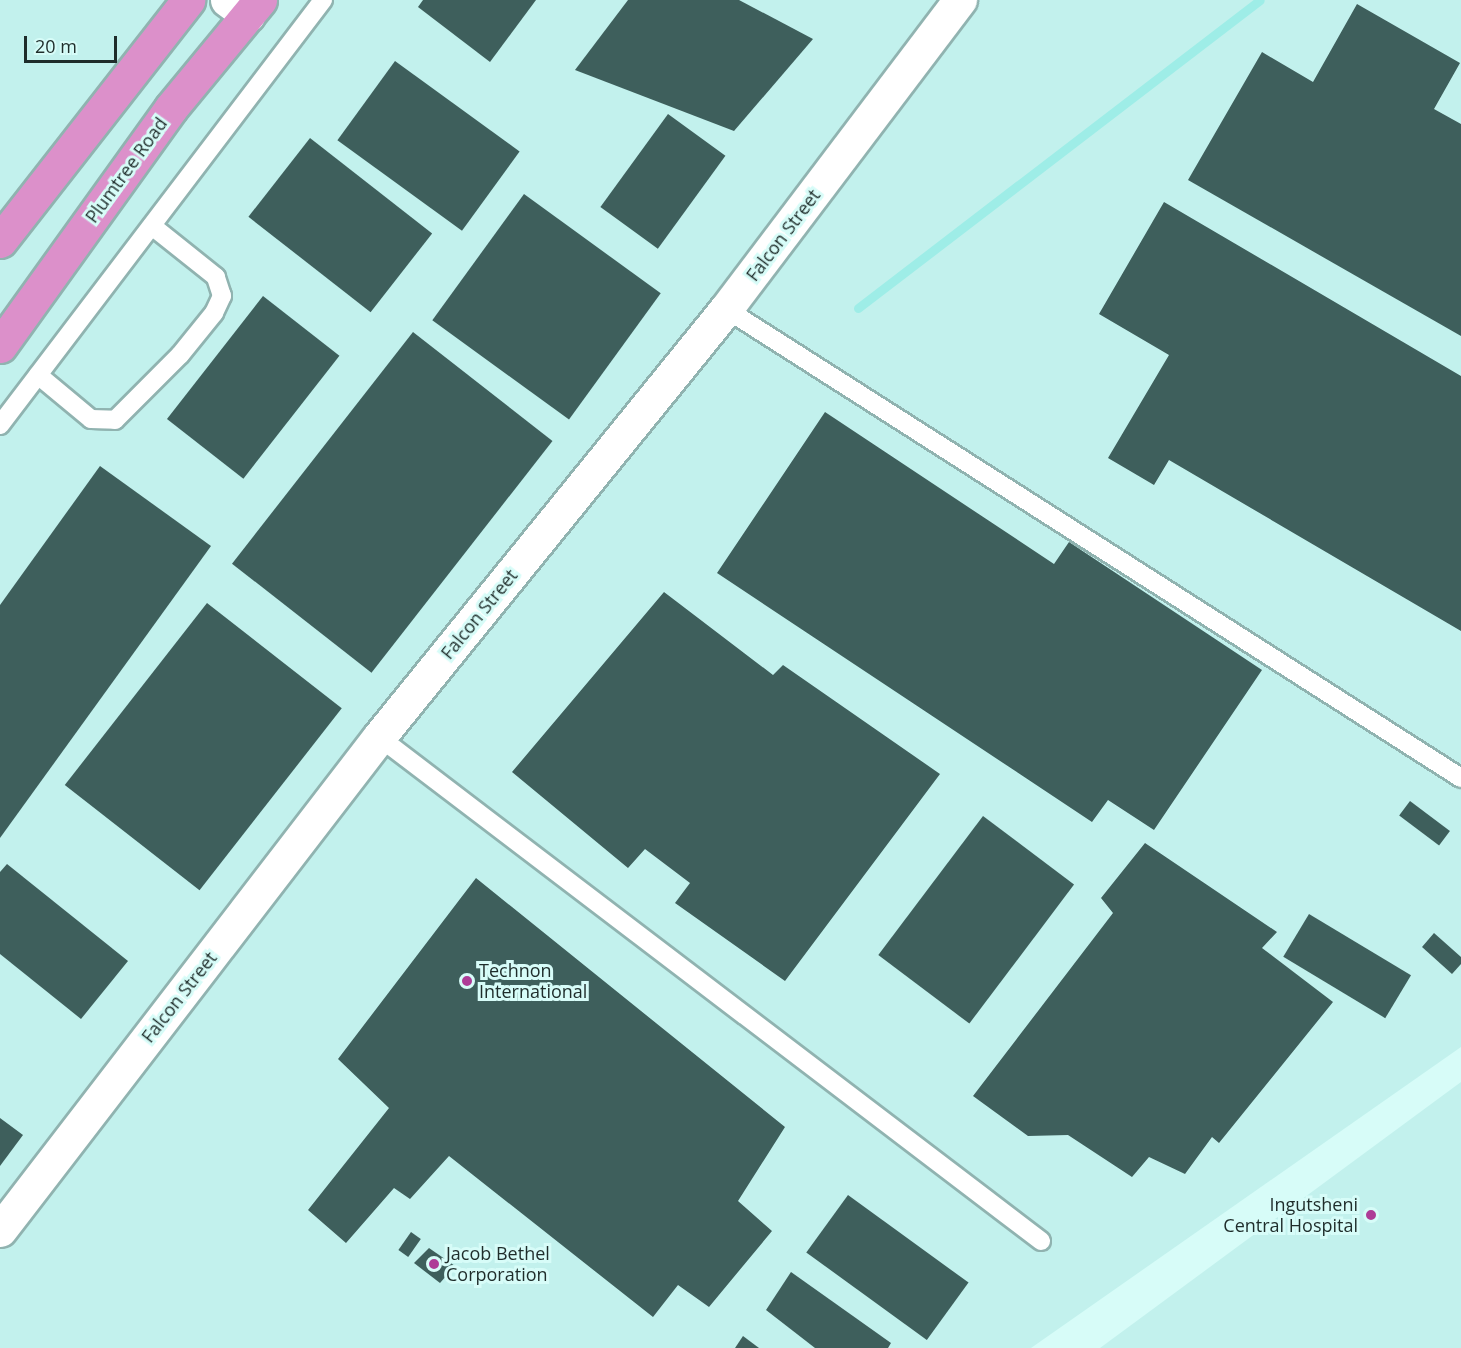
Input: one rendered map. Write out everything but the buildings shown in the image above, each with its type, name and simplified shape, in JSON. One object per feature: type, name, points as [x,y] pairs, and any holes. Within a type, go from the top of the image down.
[{"type":"highway","points":[[0,241],[188,0]]},
{"type":"highway","name":"Plumtree Road","points":[[0,346],[245,5]]},
{"type":"street","name":"Falcon Street","points":[[0,1230],[379,737],[726,309],[960,0]]},
{"type":"lane","points":[[0,425],[323,0]]},
{"type":"lane","points":[[38,375],[91,419],[115,420],[180,355],[214,313],[222,296],[216,277],[152,226]]},
{"type":"lane","points":[[726,309],[1461,778]]},
{"type":"lane","points":[[379,737],[1041,1241]]},
{"type":"shaded area","points":[[0,0],[1461,0],[1461,1047],[1031,1348],[0,1348]]},
{"type":"shaded area","name":"Ingutsheni Central Hospital","points":[[1461,1082],[1461,1348],[1100,1348]]},
{"type":"waterway","points":[[858,308],[1260,0]]},
{"type":"place","name":"Technon International","points":[[467,981]]},
{"type":"place","name":"Ingutsheni Central Hospital","points":[[1371,1215]]},
{"type":"place","name":"Jacob Bethel Corporation","points":[[434,1264]]}]
